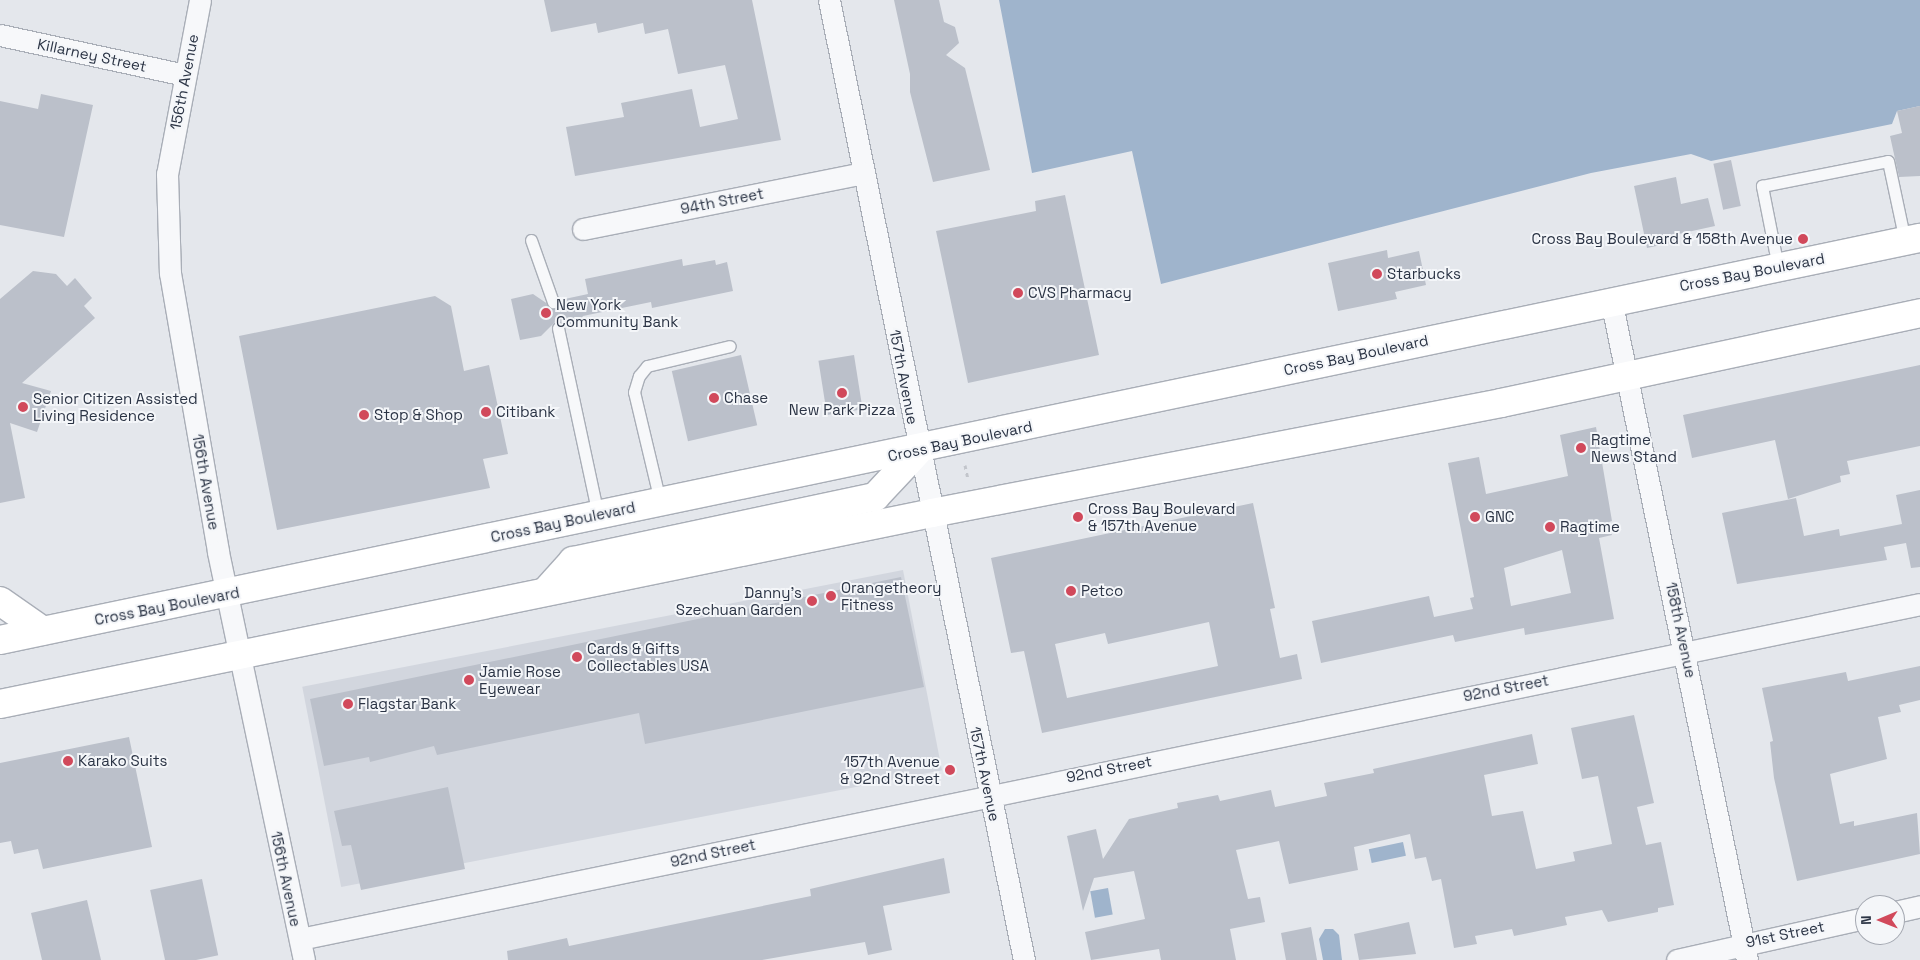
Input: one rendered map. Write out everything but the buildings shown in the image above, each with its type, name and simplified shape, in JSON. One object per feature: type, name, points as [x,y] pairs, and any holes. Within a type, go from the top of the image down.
[{"type":"main road","name":"Cross Bay Boulevard","points":[[0,640],[228,594],[598,514],[919,450],[1611,300],[1912,240]]},
{"type":"main road","points":[[0,704],[547,590],[1500,403],[1920,313]]},
{"type":"main road","points":[[547,590],[573,561],[875,497],[919,450]]},
{"type":"main road","points":[[0,601],[43,631]]},
{"type":"street","name":"156th Avenue","points":[[200,0],[167,174],[167,242],[228,594],[304,960]]},
{"type":"street","name":"157th Avenue","points":[[829,0],[862,173],[1024,960]]},
{"type":"street","name":"Killarney Street","points":[[0,36],[185,75]]},
{"type":"street","name":"94th Street","points":[[583,229],[862,173]]},
{"type":"street","name":"158th Avenue","points":[[1611,300],[1686,652],[1746,951]]},
{"type":"street","name":"92nd Street","points":[[300,939],[989,794],[1920,604]]},
{"type":"street","points":[[1905,910],[1920,906]]},
{"type":"street","name":"91st Street","points":[[1677,960],[1746,951],[1855,921]]},
{"type":"lane","points":[[1778,267],[1762,186],[1888,161],[1912,240]]},
{"type":"lane","points":[[530,240],[553,302]]},
{"type":"lane","points":[[558,328],[598,514]]},
{"type":"lane","points":[[660,502],[634,392],[639,376],[647,366],[730,346]]},
{"type":"path","points":[[965,465],[970,487]]},
{"type":"shaded area","points":[[903,570],[942,770],[341,887],[302,687]]},
{"type":"water","points":[[999,0],[1920,0],[1920,106],[1897,111],[1892,124],[1711,161],[1691,154],[1591,173],[1161,284],[1132,151],[1032,173]]},
{"type":"water","points":[[1403,842],[1406,856],[1372,863],[1369,849]]},
{"type":"water","points":[[1108,888],[1113,915],[1095,918],[1090,891]]},
{"type":"water","points":[[1325,929],[1333,929],[1339,935],[1342,960],[1323,960],[1319,939]]},
{"type":"place","name":"Cross Bay Boulevard & 158th Avenue","points":[[1803,239]]},
{"type":"place","name":"Starbucks","points":[[1377,274]]},
{"type":"place","name":"CVS Pharmacy","points":[[1018,293]]},
{"type":"place","name":"New York Community Bank","points":[[546,313]]},
{"type":"place","name":"New Park Pizza","points":[[842,393]]},
{"type":"place","name":"Chase","points":[[714,398]]},
{"type":"place","name":"Senior Citizen Assisted Living Residence","points":[[23,407]]},
{"type":"place","name":"Citibank","points":[[486,412]]},
{"type":"place","name":"Stop & Shop","points":[[364,415]]},
{"type":"place","name":"Ragtime News Stand","points":[[1581,448]]},
{"type":"place","name":"Cross Bay Boulevard & 157th Avenue","points":[[1078,517]]},
{"type":"place","name":"GNC","points":[[1475,517]]},
{"type":"place","name":"Ragtime","points":[[1550,527]]},
{"type":"place","name":"Petco","points":[[1071,591]]},
{"type":"place","name":"Orangetheory Fitness","points":[[831,596]]},
{"type":"place","name":"Danny's Szechuan Garden","points":[[812,601]]},
{"type":"place","name":"Cards & Gifts Collectables USA","points":[[577,657]]},
{"type":"place","name":"Jamie Rose Eyewear","points":[[469,680]]},
{"type":"place","name":"Flagstar Bank","points":[[348,704]]},
{"type":"place","name":"Karako Suits","points":[[68,761]]},
{"type":"place","name":"157th Avenue & 92nd Street","points":[[950,770]]}]
